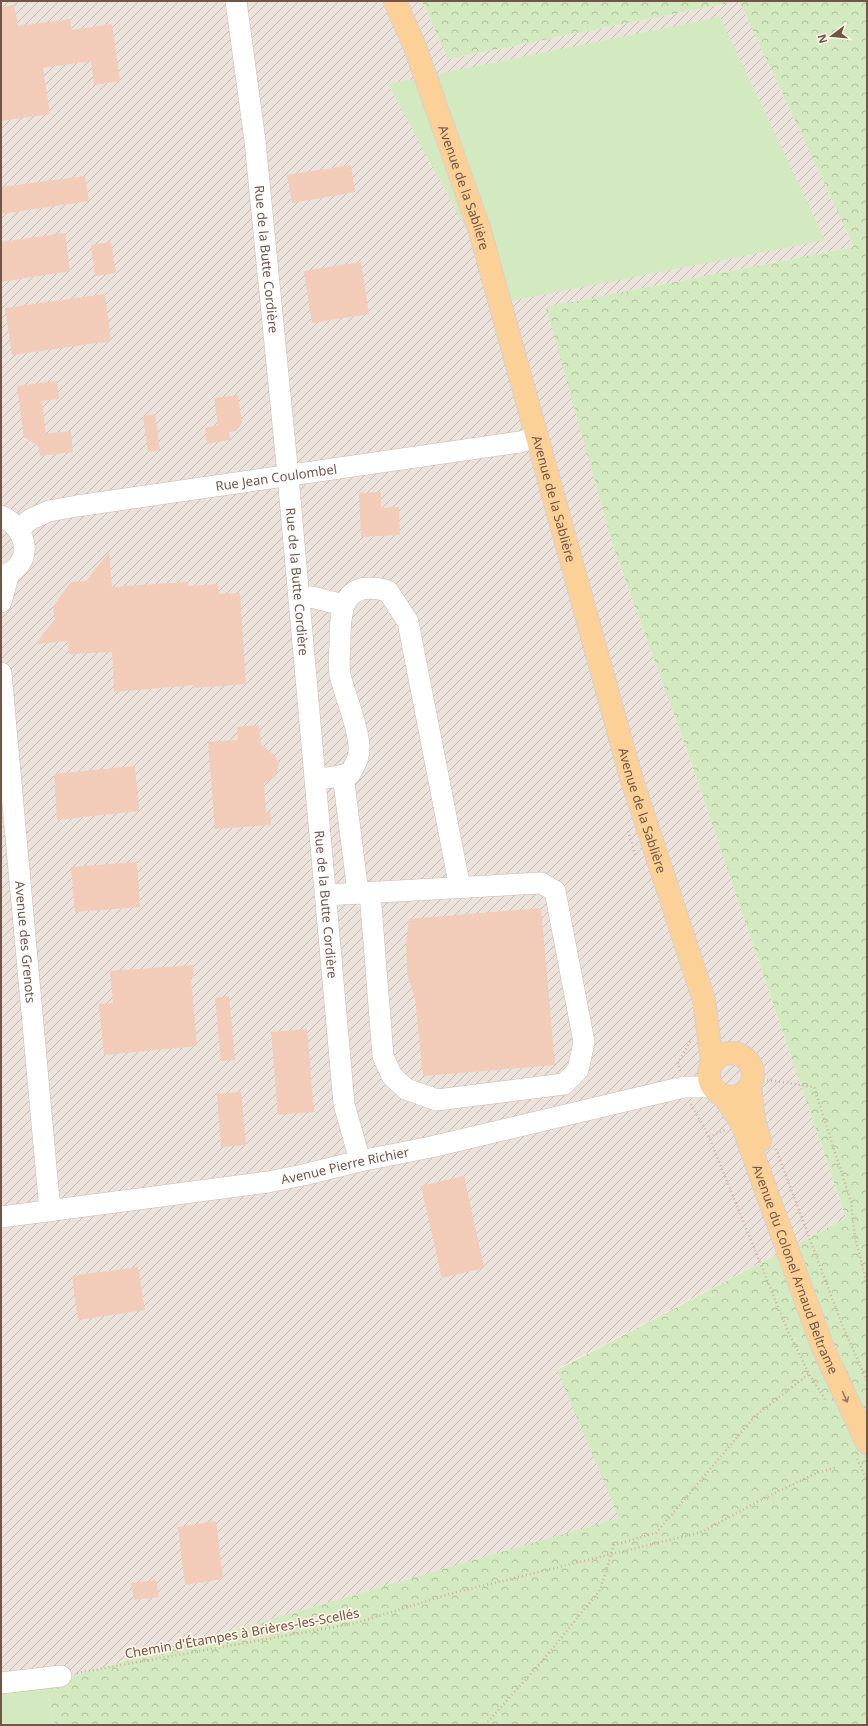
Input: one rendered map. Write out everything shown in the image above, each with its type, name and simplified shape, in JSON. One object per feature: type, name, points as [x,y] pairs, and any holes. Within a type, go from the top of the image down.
[{"type":"main road","name":"Avenue de la Sablière","points":[[395,1],[415,47],[480,231],[631,778],[704,1000],[715,1080]]},
{"type":"main road","name":"Avenue de la Sablière","points":[[704,1000],[735,1053]]},
{"type":"main road","points":[[735,1053],[718,1056],[715,1080],[739,1095],[758,1083]]},
{"type":"main road","name":"Avenue du Colonel Arnaud Beltrame","points":[[735,1053],[747,1060],[751,1066],[752,1080],[758,1083],[754,1120],[759,1137],[816,1294],[867,1410]]},
{"type":"main road","name":"Avenue du Colonel Arnaud Beltrame","points":[[715,1080],[742,1124],[823,1348],[867,1443]]},
{"type":"street","name":"Rue de la Butte Cordière","points":[[236,1],[255,141],[288,476],[344,1104],[360,1161]]},
{"type":"street","name":"Rue Jean Coulombel","points":[[19,529],[31,519],[50,511],[520,442],[537,437]]},
{"type":"street","points":[[1,515],[12,520],[19,529],[25,546],[23,557],[17,566],[5,575],[1,602]]},
{"type":"street","points":[[315,778],[350,774],[358,759],[359,744],[340,673],[340,616],[345,600],[358,591],[373,587],[388,591],[408,622],[460,888]]},
{"type":"street","points":[[299,599],[312,597],[344,605]]},
{"type":"street","name":"Avenue des Grenots","points":[[1,673],[50,1211]]},
{"type":"street","points":[[325,894],[364,893],[541,884],[555,891],[584,1042],[578,1070],[564,1084],[437,1100],[406,1089],[392,1076],[383,1056],[364,893],[343,776]]},
{"type":"street","name":"Avenue Pierre Richier","points":[[1,1217],[268,1182],[303,1176],[360,1161],[431,1147],[715,1080]]},
{"type":"street","points":[[1,1683],[61,1676]]},
{"type":"path","points":[[758,1083],[814,1087],[851,1202],[855,1237],[867,1284]]},
{"type":"path","points":[[485,1725],[543,1660],[600,1590],[614,1545],[656,1533],[755,1416],[809,1374],[758,1260],[709,1137]]},
{"type":"path","points":[[773,1143],[841,1322],[867,1381]]},
{"type":"path","name":"Chemin d'Étampes à Brières-les-Scellés","points":[[61,1676],[356,1623],[452,1593],[702,1532],[755,1503],[814,1474],[837,1467]]},
{"type":"shaded area","points":[[1,1],[422,1],[448,59],[739,1],[854,247],[547,307],[612,543],[692,765],[846,1218],[557,1369],[620,1518],[46,1684],[1,1689]]},
{"type":"green space","points":[[422,1],[739,1],[448,59]]},
{"type":"green space","points":[[739,1],[867,1],[867,1725],[55,1725],[46,1684],[619,1518],[557,1370],[846,1218],[692,765],[612,543],[546,307],[854,247]]},
{"type":"green space","points":[[720,17],[825,240],[505,302],[388,84]]},
{"type":"green space","points":[[46,1684],[55,1725],[1,1725],[1,1691]]},
{"type":"building","points":[[14,5],[18,26],[70,19],[72,30],[112,24],[120,81],[94,85],[91,61],[43,68],[50,114],[1,121],[1,7]]},
{"type":"building","points":[[351,165],[355,192],[292,203],[287,175]]},
{"type":"building","points":[[85,176],[89,201],[1,214],[1,187]]},
{"type":"building","points":[[65,233],[70,271],[1,282],[1,242]]},
{"type":"building","points":[[111,242],[116,273],[95,276],[91,245]]},
{"type":"building","points":[[361,262],[369,314],[312,323],[304,271]]},
{"type":"building","points":[[105,294],[111,341],[12,355],[5,308]]},
{"type":"building","points":[[57,381],[59,399],[42,401],[46,434],[71,431],[73,452],[40,456],[39,447],[24,437],[17,386]]},
{"type":"building","points":[[238,395],[242,423],[236,431],[229,432],[230,440],[207,444],[205,428],[218,425],[214,398]]},
{"type":"building","points":[[155,414],[160,450],[148,452],[143,416]]},
{"type":"building","points":[[381,492],[381,508],[399,507],[400,535],[361,537],[359,493]]},
{"type":"building","points":[[109,552],[112,587],[187,582],[188,586],[218,584],[219,594],[240,593],[246,684],[195,688],[194,685],[114,692],[112,652],[69,654],[68,641],[35,644],[55,619],[53,607],[71,582],[86,581]]},
{"type":"building","points":[[259,725],[261,744],[274,755],[279,764],[275,777],[264,783],[266,812],[270,811],[271,825],[215,829],[208,742],[238,740],[237,727]]},
{"type":"building","points":[[135,766],[139,811],[57,820],[54,774]]},
{"type":"building","points":[[137,862],[140,907],[75,912],[71,867]]},
{"type":"building","points":[[541,908],[555,1065],[423,1076],[415,999],[407,973],[406,942],[409,919]]},
{"type":"building","points":[[193,965],[194,978],[191,978],[197,1046],[104,1055],[99,1004],[113,1003],[110,971]]},
{"type":"building","points":[[229,996],[235,1060],[221,1061],[215,998]]},
{"type":"building","points":[[307,1029],[314,1112],[278,1115],[271,1032]]},
{"type":"building","points":[[241,1092],[246,1145],[221,1147],[217,1094]]},
{"type":"building","points":[[464,1176],[484,1268],[442,1278],[421,1186]]},
{"type":"building","points":[[138,1267],[145,1310],[78,1320],[72,1276]]},
{"type":"building","points":[[216,1521],[223,1579],[185,1585],[178,1527]]},
{"type":"building","points":[[156,1580],[159,1597],[134,1600],[131,1583]]}]
